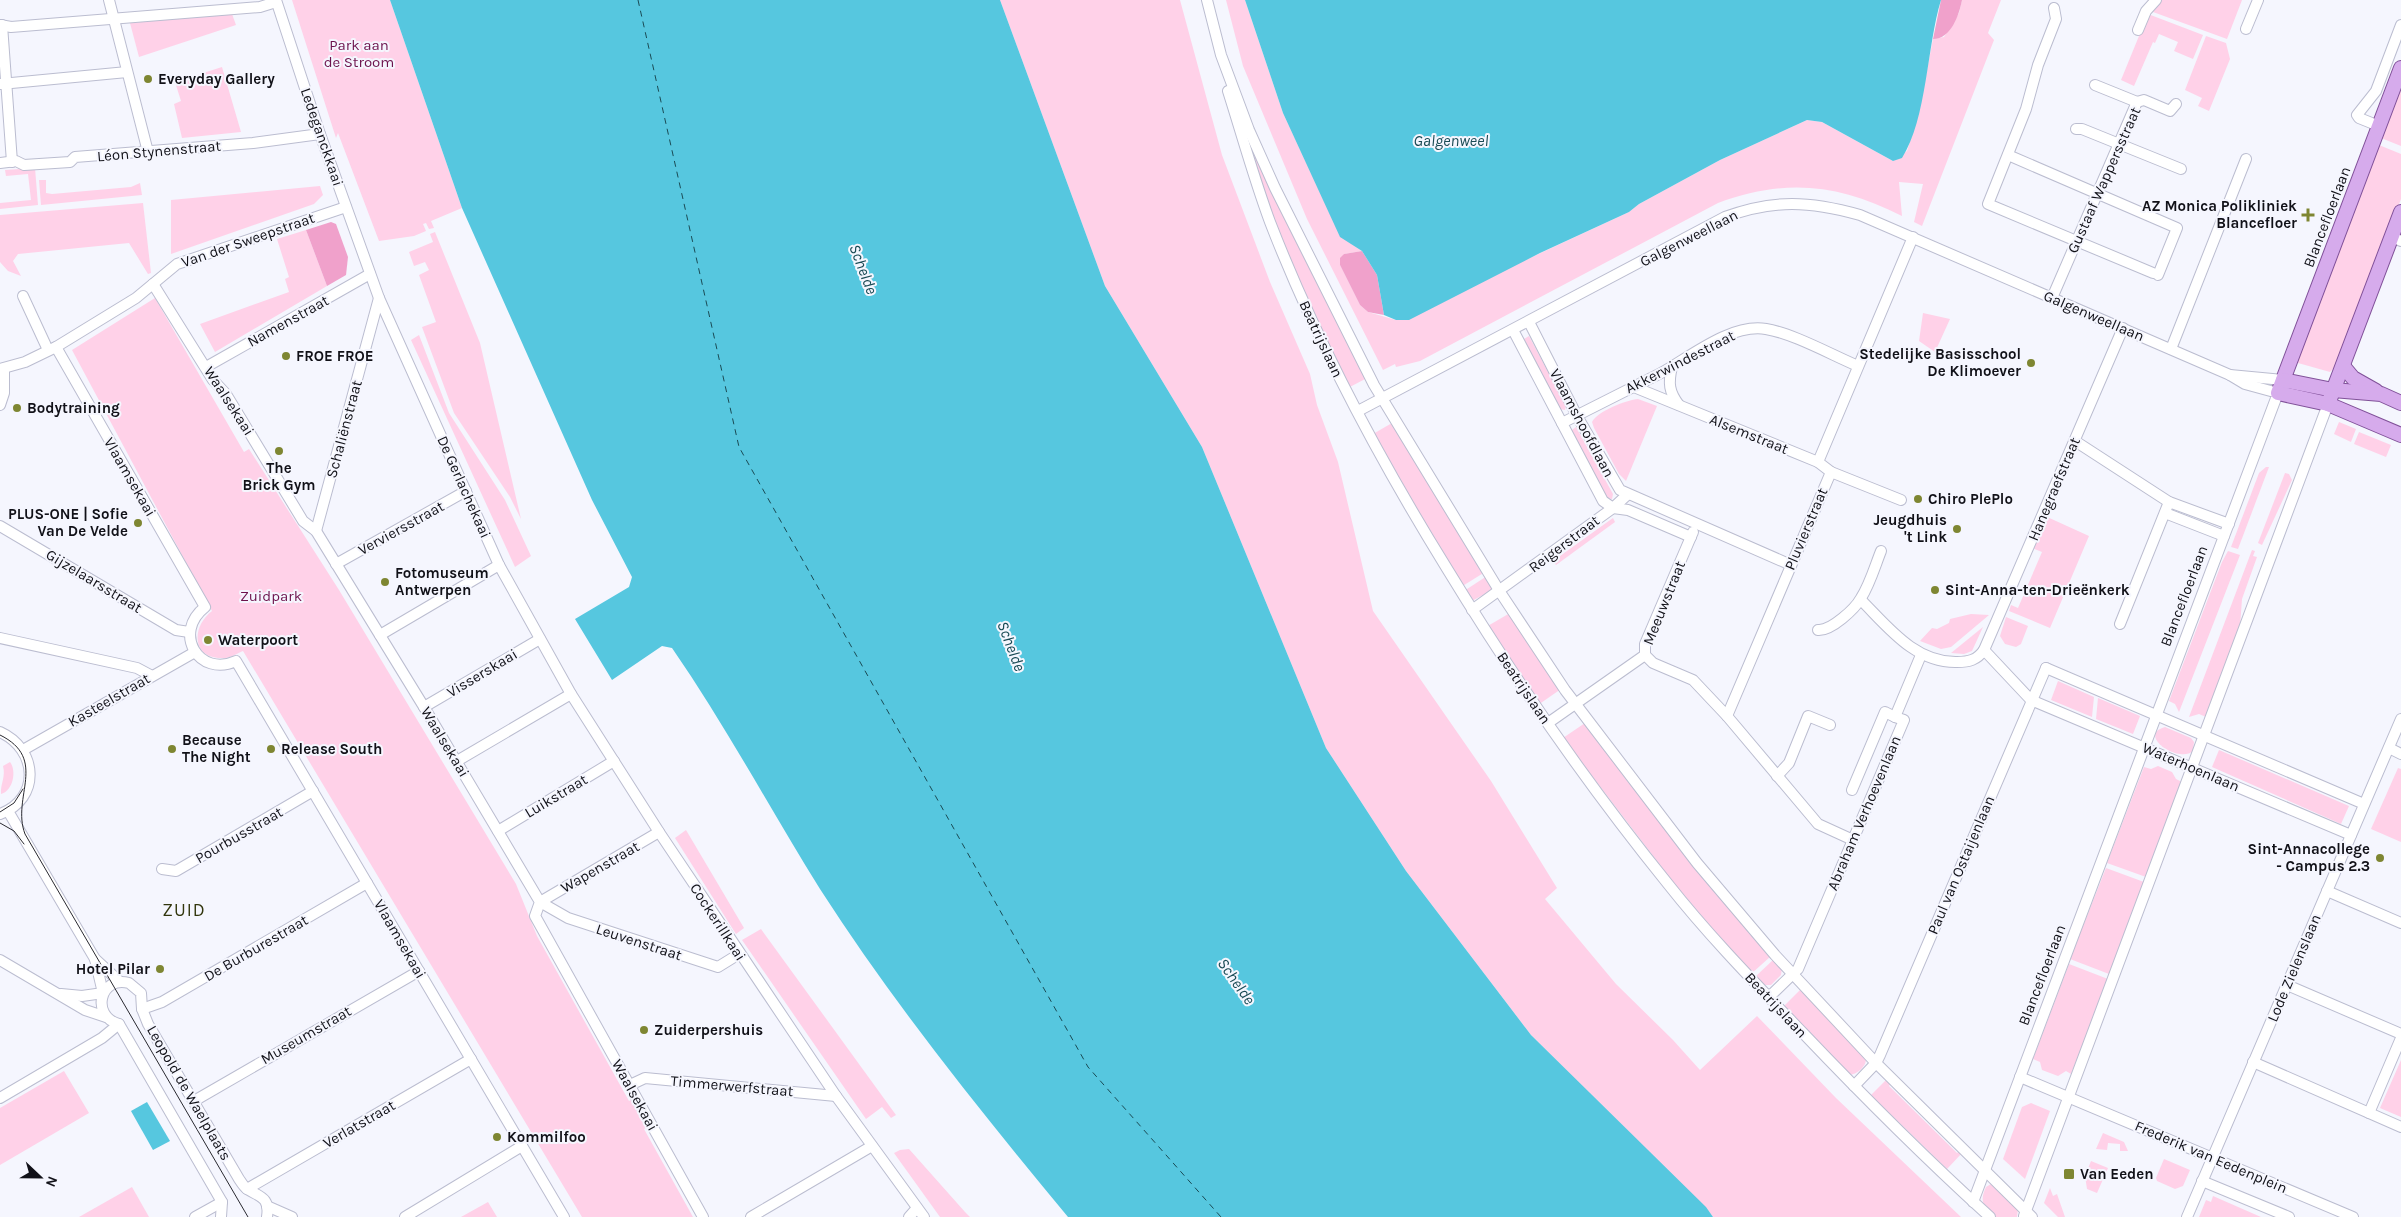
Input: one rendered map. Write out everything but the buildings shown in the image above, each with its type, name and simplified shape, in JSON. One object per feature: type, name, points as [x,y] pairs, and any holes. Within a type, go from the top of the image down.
[{"type":"main road","name":"Blancefloerlaan","points":[[2280,387],[2401,68]]},
{"type":"main road","points":[[2328,404],[2396,239],[2401,212]]},
{"type":"main road","points":[[2343,366],[2352,378],[2401,403]]},
{"type":"main road","points":[[2280,387],[2381,394]]},
{"type":"main road","points":[[2280,387],[2328,404],[2401,435]]},
{"type":"street","points":[[109,0],[118,18],[127,72],[148,152]]},
{"type":"street","name":"Beatrijslaan","points":[[1207,0],[1221,55],[1226,84],[1271,223],[1314,326],[1398,488],[1472,610],[1548,723],[1670,887],[1769,997],[1854,1086],[1990,1217]]},
{"type":"street","points":[[2138,30],[2146,11],[2156,0]]},
{"type":"street","points":[[2246,30],[2258,0]]},
{"type":"street","points":[[12,162],[3,84],[1,25],[11,27],[260,7],[276,1]]},
{"type":"street","name":"Ledeganckkaai","points":[[276,1],[320,134],[370,274]]},
{"type":"street","points":[[2008,156],[2177,228],[2156,274],[1988,204],[2008,156],[2056,19],[2054,8]]},
{"type":"street","points":[[2379,126],[2359,118],[2357,115],[2376,91],[2401,25]]},
{"type":"street","name":"Beatrijslaan","points":[[1221,55],[1249,130],[1275,188],[1382,398],[1500,592],[1575,704],[1698,863],[1793,974],[1876,1063],[1985,1169],[2027,1215]]},
{"type":"street","points":[[3,84],[127,72]]},
{"type":"street","points":[[2095,85],[2137,102]]},
{"type":"street","name":"Gustaaf Wappersstraat","points":[[2052,298],[2137,102],[2144,100],[2170,111],[2176,104]]},
{"type":"street","points":[[2076,129],[2082,129],[2181,169]]},
{"type":"street","name":"Léon Stynenstraat","points":[[0,163],[12,162],[24,165],[70,162],[75,157],[148,152],[320,134]]},
{"type":"street","points":[[2172,349],[2246,159]]},
{"type":"street","name":"Galgenweellaan","points":[[1358,412],[1724,217],[1755,207],[1793,203],[1815,204],[1860,216],[2230,375],[2280,387]]},
{"type":"street","name":"Van der Sweepstraat","points":[[2,369],[25,362],[52,349],[136,298],[177,264],[346,207]]},
{"type":"street","points":[[1818,462],[1912,237]]},
{"type":"street","name":"De Gerlachekaai","points":[[370,274],[379,298],[447,440],[466,491],[499,565],[571,694]]},
{"type":"street","name":"Namenstraat","points":[[206,368],[370,274]]},
{"type":"street","name":"Waalsekaai","points":[[153,284],[213,380],[226,394],[303,521],[316,531],[457,761],[540,902],[536,916],[703,1217]]},
{"type":"street","name":"Vlaamsekaai","points":[[23,296],[52,349],[205,606],[194,617],[189,632]]},
{"type":"street","name":"Schaliënstraat","points":[[316,531],[379,298]]},
{"type":"street","name":"Vlaamshoofdlaan","points":[[1529,322],[1577,416],[1615,484],[1627,495],[1791,565]]},
{"type":"street","name":"Akkerwindestraat","points":[[1562,423],[1672,367],[1706,346],[1734,333],[1748,329],[1765,328],[1783,334],[1858,366]]},
{"type":"street","name":"Hanegraefstraat","points":[[1984,650],[2123,328]]},
{"type":"street","name":"Vlaamshoofdlaan","points":[[1513,330],[1603,501],[1613,508]]},
{"type":"street","points":[[1672,367],[1669,379],[1670,393],[1679,406]]},
{"type":"street","points":[[0,405],[4,393],[2,369]]},
{"type":"street","name":"Alsemstraat","points":[[1634,387],[1818,462]]},
{"type":"street","name":"Blancefloerlaan","points":[[1973,1202],[2280,387]]},
{"type":"street","points":[[2027,1215],[2068,1096],[2328,404]]},
{"type":"street","points":[[2075,441],[2170,502],[2229,524]]},
{"type":"street","name":"Pluvierstraat","points":[[1727,716],[1831,472],[1818,462]]},
{"type":"street","points":[[1831,472],[1901,500]]},
{"type":"street","name":"Verviersstraat","points":[[336,564],[466,491]]},
{"type":"street","name":"Reigerstraat","points":[[1472,610],[1500,592],[1613,508],[1627,495]]},
{"type":"street","points":[[2120,624],[2170,502]]},
{"type":"street","points":[[1613,508],[1628,510],[1691,537]]},
{"type":"street","points":[[2165,512],[2224,536]]},
{"type":"street","name":"Meeuwstraat","points":[[1548,723],[1645,655],[1645,644],[1696,525]]},
{"type":"street","name":"Gijzelaarsstraat","points":[[0,526],[176,630],[189,632]]},
{"type":"street","points":[[1818,630],[1825,631],[1832,628],[1861,600],[1881,551]]},
{"type":"street","points":[[380,634],[499,565]]},
{"type":"street","points":[[1861,600],[1901,640],[1921,655],[1949,662],[1970,662],[1980,656],[1984,650],[2031,700]]},
{"type":"street","points":[[189,632],[195,652]]},
{"type":"street","points":[[0,638],[137,668],[152,676]]},
{"type":"street","name":"Visserskaai","points":[[424,707],[540,639]]},
{"type":"street","name":"Vlaamsekaai","points":[[195,652],[211,663],[220,665],[236,660],[564,1217]]},
{"type":"street","name":"Kasteelstraat","points":[[23,750],[195,652]]},
{"type":"street","points":[[1645,655],[1653,663],[1693,680],[1727,716],[1818,824],[1853,840]]},
{"type":"street","name":"Abraham Verhoevenlaan","points":[[1896,717],[1921,655]]},
{"type":"street","name":"Paul van Ostaijenlaan","points":[[1876,1063],[2046,668],[2157,716]]},
{"type":"street","points":[[457,761],[571,694]]},
{"type":"street","name":"Cockerillkaai","points":[[571,694],[739,954],[836,1096],[924,1217]]},
{"type":"street","name":"Waterhoenlaan","points":[[2031,700],[2351,835]]},
{"type":"street","name":"Abraham Verhoevenlaan","points":[[1793,974],[1798,968],[1904,720],[1885,712],[1852,790]]},
{"type":"street","points":[[1778,776],[1789,762],[1808,716],[1830,725]]},
{"type":"street","points":[[2157,716],[2364,804]]},
{"type":"street","name":"Lode Zielenslaan","points":[[2187,1217],[2401,720]]},
{"type":"street","points":[[0,732],[14,740],[23,750],[29,768],[28,782],[22,797],[4,812],[95,959],[120,982],[108,986],[103,993],[82,996],[60,994]]},
{"type":"street","points":[[2388,748],[2401,754]]},
{"type":"street","name":"Luikstraat","points":[[498,831],[614,761]]},
{"type":"street","name":"Pourbusstraat","points":[[162,869],[176,871],[313,791]]},
{"type":"street","name":"Wapenstraat","points":[[540,902],[659,832]]},
{"type":"street","name":"De Burburestraat","points":[[142,1009],[162,1002],[367,883]]},
{"type":"street","points":[[2327,891],[2401,923]]},
{"type":"street","name":"Leuvenstraat","points":[[540,902],[568,918],[718,967],[739,954]]},
{"type":"street","points":[[95,959],[103,993],[101,1007],[106,1017]]},
{"type":"street","points":[[0,960],[85,1010],[106,1017],[119,1024],[102,1038],[0,1098]]},
{"type":"street","name":"Museumstraat","points":[[194,1101],[419,971]]},
{"type":"street","points":[[1769,997],[1793,974]]},
{"type":"street","name":"Leopold de Waelplaats","points":[[120,982],[129,983],[138,989],[142,997],[142,1009],[148,1024],[238,1179],[247,1189],[260,1195],[267,1212],[292,1217]]},
{"type":"street","points":[[2287,985],[2401,1036],[2369,1113]]},
{"type":"street","name":"Leopold de Waelplaats","points":[[119,1024],[222,1202]]},
{"type":"street","name":"Verlatstraat","points":[[247,1189],[471,1060]]},
{"type":"street","points":[[2253,1062],[2401,1127]]},
{"type":"street","points":[[1854,1086],[1876,1063]]},
{"type":"street","points":[[2020,1077],[2068,1096]]},
{"type":"street","name":"Timmerwerfstraat","points":[[630,1085],[645,1078],[836,1096]]},
{"type":"street","name":"Frederik van Eedenplein","points":[[2068,1096],[2352,1217]]},
{"type":"street","points":[[405,1217],[522,1146]]},
{"type":"street","points":[[751,1217],[872,1146]]},
{"type":"street","name":"Frederik van Eedenplein","points":[[2202,1181],[2289,1217]]},
{"type":"street","points":[[195,1217],[222,1202]]},
{"type":"street","points":[[221,1217],[222,1202]]},
{"type":"street","points":[[909,1217],[917,1208]]},
{"type":"green space","name":"Park aan de Stroom","points":[[292,0],[390,0],[462,208],[431,221],[434,228],[429,229],[426,223],[423,224],[426,231],[414,236],[379,241],[338,133],[336,138]]},
{"type":"green space","points":[[1000,0],[1180,0],[1222,155],[1270,282],[1310,374],[1317,405],[1338,462],[1373,611],[1491,781],[1557,888],[1545,899],[1616,984],[1673,1040],[1700,1070],[1757,1016],[1836,1098],[1961,1217],[1713,1217],[1531,1035],[1406,871],[1326,748],[1202,447],[1105,286]]},
{"type":"green space","points":[[1226,0],[1245,0],[1283,113],[1340,236],[1362,251],[1344,254],[1340,265],[1360,305],[1368,312],[1396,320],[1629,212],[1639,204],[1720,160],[1807,120],[1822,122],[1893,161],[1907,151],[1918,116],[1933,39],[1944,37],[1959,13],[1962,0],[2001,0],[1988,33],[1994,40],[1922,226],[1914,222],[1923,184],[1899,182],[1902,216],[1856,197],[1812,188],[1766,190],[1743,195],[1718,203],[1420,361],[1396,367],[1395,364],[1383,370],[1307,219],[1243,66]]},
{"type":"green space","points":[[2161,0],[2242,0],[2227,39],[2153,12]]},
{"type":"green space","points":[[232,14],[236,25],[139,57],[130,23]]},
{"type":"green space","points":[[2148,14],[2203,35],[2193,59],[2174,51],[2178,42],[2159,34],[2155,43],[2153,42],[2134,86],[2121,80]]},
{"type":"green space","points":[[2206,36],[2226,43],[2230,59],[2209,111],[2198,106],[2202,98],[2185,90]]},
{"type":"green space","points":[[222,67],[241,132],[182,138],[174,104],[181,101],[175,82]]},
{"type":"green space","points":[[2401,85],[2401,146],[2381,138]]},
{"type":"green space","points":[[1247,130],[1367,378],[1348,388],[1318,327],[1279,233],[1244,137]]},
{"type":"green space","points":[[2379,145],[2401,154],[2401,199],[2338,364],[2330,372],[2298,363],[2297,359]]},
{"type":"green space","points":[[35,168],[38,205],[0,209],[0,203],[31,200],[28,174],[6,176],[5,170]]},
{"type":"green space","points":[[39,180],[46,180],[46,193],[52,194],[131,187],[140,183],[142,195],[41,205]]},
{"type":"green space","points":[[320,186],[323,195],[314,204],[171,254],[171,200]]},
{"type":"green space","points":[[143,203],[151,273],[148,274],[129,243],[18,254],[13,261],[21,276],[8,271],[0,262],[0,215]]},
{"type":"green space","points":[[306,230],[327,286],[215,352],[200,324],[289,292],[285,279],[289,277],[277,239]]},
{"type":"green space","points":[[435,232],[480,343],[521,519],[510,497],[454,413],[422,327],[436,322],[419,275],[429,270],[425,262],[414,266],[409,252],[433,242],[430,234]]},
{"type":"green space","name":"Zuidpark","points":[[155,298],[244,452],[249,449],[339,590],[516,884],[537,936],[629,1101],[631,1100],[646,1128],[644,1129],[693,1217],[582,1217],[243,651],[230,657],[221,658],[211,657],[204,653],[200,647],[198,633],[200,625],[212,611],[72,350]]},
{"type":"green space","points":[[1923,313],[1950,319],[1935,352],[1919,341]]},
{"type":"green space","points":[[419,335],[449,413],[505,500],[531,556],[515,567],[411,340]]},
{"type":"green space","points":[[1529,336],[1566,406],[1565,410],[1560,409],[1524,339]]},
{"type":"green space","points":[[1638,399],[1657,406],[1626,481],[1619,474],[1592,422],[1606,410],[1627,401]]},
{"type":"green space","points":[[2339,422],[2356,429],[2351,442],[2334,434]]},
{"type":"green space","points":[[1392,423],[1485,572],[1461,587],[1373,434]]},
{"type":"green space","points":[[1576,427],[1613,494],[1612,499],[1607,498],[1572,432]]},
{"type":"green space","points":[[2359,432],[2391,445],[2386,457],[2354,444]]},
{"type":"green space","points":[[2266,467],[2269,467],[2238,549],[2231,547],[2259,473]]},
{"type":"green space","points":[[2285,473],[2289,474],[2292,480],[2262,545],[2258,543]]},
{"type":"green space","points":[[2045,516],[2089,536],[2050,628],[2009,611],[2011,605],[2018,608],[2042,552],[2032,548]]},
{"type":"green space","points":[[1613,518],[1615,522],[1556,565],[1553,561]]},
{"type":"green space","points":[[2252,550],[2255,551],[2253,556],[2257,557],[2242,599],[2240,627],[2206,717],[2199,714],[2189,717]]},
{"type":"green space","points":[[2228,551],[2240,555],[2179,712],[2175,704],[2169,701],[2222,562]]},
{"type":"green space","points":[[1487,576],[1492,590],[1472,601],[1464,591]]},
{"type":"green space","points":[[1510,613],[1561,689],[1538,705],[1486,627]]},
{"type":"green space","points":[[1971,614],[1989,615],[1951,647],[1941,649],[1920,641],[1932,628],[1937,629],[1949,623],[1950,619]]},
{"type":"green space","points":[[2006,617],[2028,626],[2021,644],[2016,647],[2005,644],[2000,636]]},
{"type":"green space","points":[[1983,627],[1972,651],[1964,654],[1951,653]]},
{"type":"green space","points":[[2058,681],[2094,697],[2092,717],[2051,700]]},
{"type":"green space","points":[[2098,698],[2140,716],[2133,734],[2096,719]]},
{"type":"green space","points":[[1585,723],[1628,782],[1771,956],[1751,974],[1673,882],[1563,738]]},
{"type":"green space","points":[[2165,727],[2191,738],[2194,742],[2193,751],[2187,754],[2179,754],[2170,751],[2157,742],[2155,736],[2157,731]]},
{"type":"green space","points":[[2219,750],[2349,806],[2341,824],[2212,767]]},
{"type":"green space","points":[[10,762],[13,770],[13,780],[8,789],[1,794],[4,774],[3,766]]},
{"type":"green space","points":[[2158,766],[2172,772],[2176,779],[2182,782],[2146,877],[2107,863],[2144,767],[2151,769]]},
{"type":"green space","points":[[2398,768],[2401,769],[2401,842],[2371,829]]},
{"type":"green space","points":[[686,830],[744,928],[736,934],[675,838]]},
{"type":"green space","points":[[2106,868],[2144,882],[2109,974],[2070,959]]},
{"type":"green space","points":[[761,929],[896,1115],[891,1118],[882,1107],[866,1119],[742,940]]},
{"type":"green space","points":[[1774,959],[1782,968],[1781,975],[1771,985],[1764,985],[1755,977]]},
{"type":"green space","points":[[2069,964],[2108,979],[2071,1074],[2066,1071],[2058,1076],[2042,1070],[2040,1062],[2033,1059]]},
{"type":"green space","points":[[1800,990],[1866,1059],[1863,1067],[1858,1072],[1850,1075],[1782,1008]]},
{"type":"green space","points":[[2401,1060],[2401,1117],[2380,1108]]},
{"type":"green space","points":[[64,1071],[89,1113],[0,1165],[0,1108]]},
{"type":"green space","points":[[1887,1079],[1891,1083],[1889,1086],[1957,1153],[1960,1151],[1962,1153],[1947,1169],[1876,1100],[1874,1101],[1869,1097]]},
{"type":"green space","points":[[2031,1103],[2050,1111],[2025,1179],[2003,1159],[2022,1107]]},
{"type":"green space","points":[[2103,1133],[2124,1142],[2128,1151],[2120,1151],[2120,1144],[2108,1143],[2107,1150],[2096,1149]]},
{"type":"green space","points":[[909,1149],[970,1217],[940,1217],[894,1153]]},
{"type":"green space","points":[[2164,1159],[2190,1170],[2183,1186],[2175,1189],[2157,1181],[2156,1178]]},
{"type":"green space","points":[[2091,1161],[2108,1168],[2097,1193],[2087,1189],[2085,1176]]},
{"type":"green space","points":[[1991,1184],[2018,1209],[2017,1217],[1994,1217],[1988,1210],[1984,1204],[1983,1196],[1986,1187]]},
{"type":"green space","points":[[132,1187],[149,1217],[79,1217]]},
{"type":"green space","points":[[2050,1188],[2053,1196],[2057,1194],[2065,1217],[2058,1217],[2044,1203]]},
{"type":"green space","points":[[2213,1196],[2261,1217],[2199,1217],[2206,1200],[2211,1202]]},
{"type":"green space","points":[[488,1202],[497,1217],[461,1217]]},
{"type":"shaded area","points":[[1941,0],[1962,0],[1959,12],[1949,31],[1939,38],[1933,39]]},
{"type":"shaded area","points":[[331,222],[336,224],[348,257],[346,275],[327,286],[306,230]]},
{"type":"shaded area","points":[[1362,251],[1377,275],[1384,315],[1368,312],[1360,305],[1340,265],[1340,258],[1344,254]]},
{"type":"water","name":"Schelde","points":[[390,0],[1000,0],[1105,286],[1202,447],[1326,748],[1406,871],[1531,1035],[1706,1207],[1713,1217],[1068,1217],[939,1057],[848,932],[801,859],[711,707],[672,648],[662,646],[612,680],[575,619],[629,587],[632,577],[592,500],[462,208]]},
{"type":"water","name":"Galgenweel","points":[[1245,0],[1941,0],[1936,18],[1922,103],[1917,123],[1902,158],[1893,161],[1822,122],[1807,120],[1720,160],[1639,204],[1629,212],[1540,253],[1409,320],[1396,320],[1384,315],[1377,275],[1362,251],[1340,237],[1283,113]]},
{"type":"water","points":[[147,1102],[170,1141],[153,1150],[131,1111]]},
{"type":"ferry route","points":[[638,0],[739,447],[1088,1067],[1221,1217]]},
{"type":"tram line","points":[[0,735],[15,745],[23,755],[26,767],[22,806],[25,834],[248,1217]]},
{"type":"tram line","points":[[0,812],[14,803],[23,789]]},
{"type":"tram line","points":[[0,823],[14,831],[24,844]]},
{"type":"place","name":"Everyday Gallery","points":[[148,79]]},
{"type":"place","name":"AZ Monica Polikliniek Blancefloer","points":[[2308,215]]},
{"type":"place","name":"FROE FROE","points":[[286,356]]},
{"type":"place","name":"Stedelijke Basisschool De Klimoever","points":[[2031,363]]},
{"type":"place","name":"Bodytraining","points":[[17,408]]},
{"type":"place","name":"The Brick Gym","points":[[279,451]]},
{"type":"place","name":"Chiro PlePlo","points":[[1918,499]]},
{"type":"place","name":"PLUS-ONE | Sofie Van De Velde","points":[[138,523]]},
{"type":"place","name":"Jeugdhuis 't Link","points":[[1957,529]]},
{"type":"place","name":"Fotomuseum Antwerpen","points":[[385,582]]},
{"type":"place","name":"Sint-Anna-ten-Drieënkerk","points":[[1935,590]]},
{"type":"place","name":"Waterpoort","points":[[208,640]]},
{"type":"place","name":"Because The Night","points":[[172,749]]},
{"type":"place","name":"Release South","points":[[271,749]]},
{"type":"place","name":"Sint-Annacollege - Campus 2.3","points":[[2380,858]]},
{"type":"place","name":"Hotel Pilar","points":[[160,969]]},
{"type":"place","name":"Zuiderpershuis","points":[[644,1030]]},
{"type":"place","name":"Kommilfoo","points":[[497,1137]]},
{"type":"place","name":"Van Eeden","points":[[2069,1174]]},
{"type":"district","name":"ZUID","points":[[184,910]]}]
